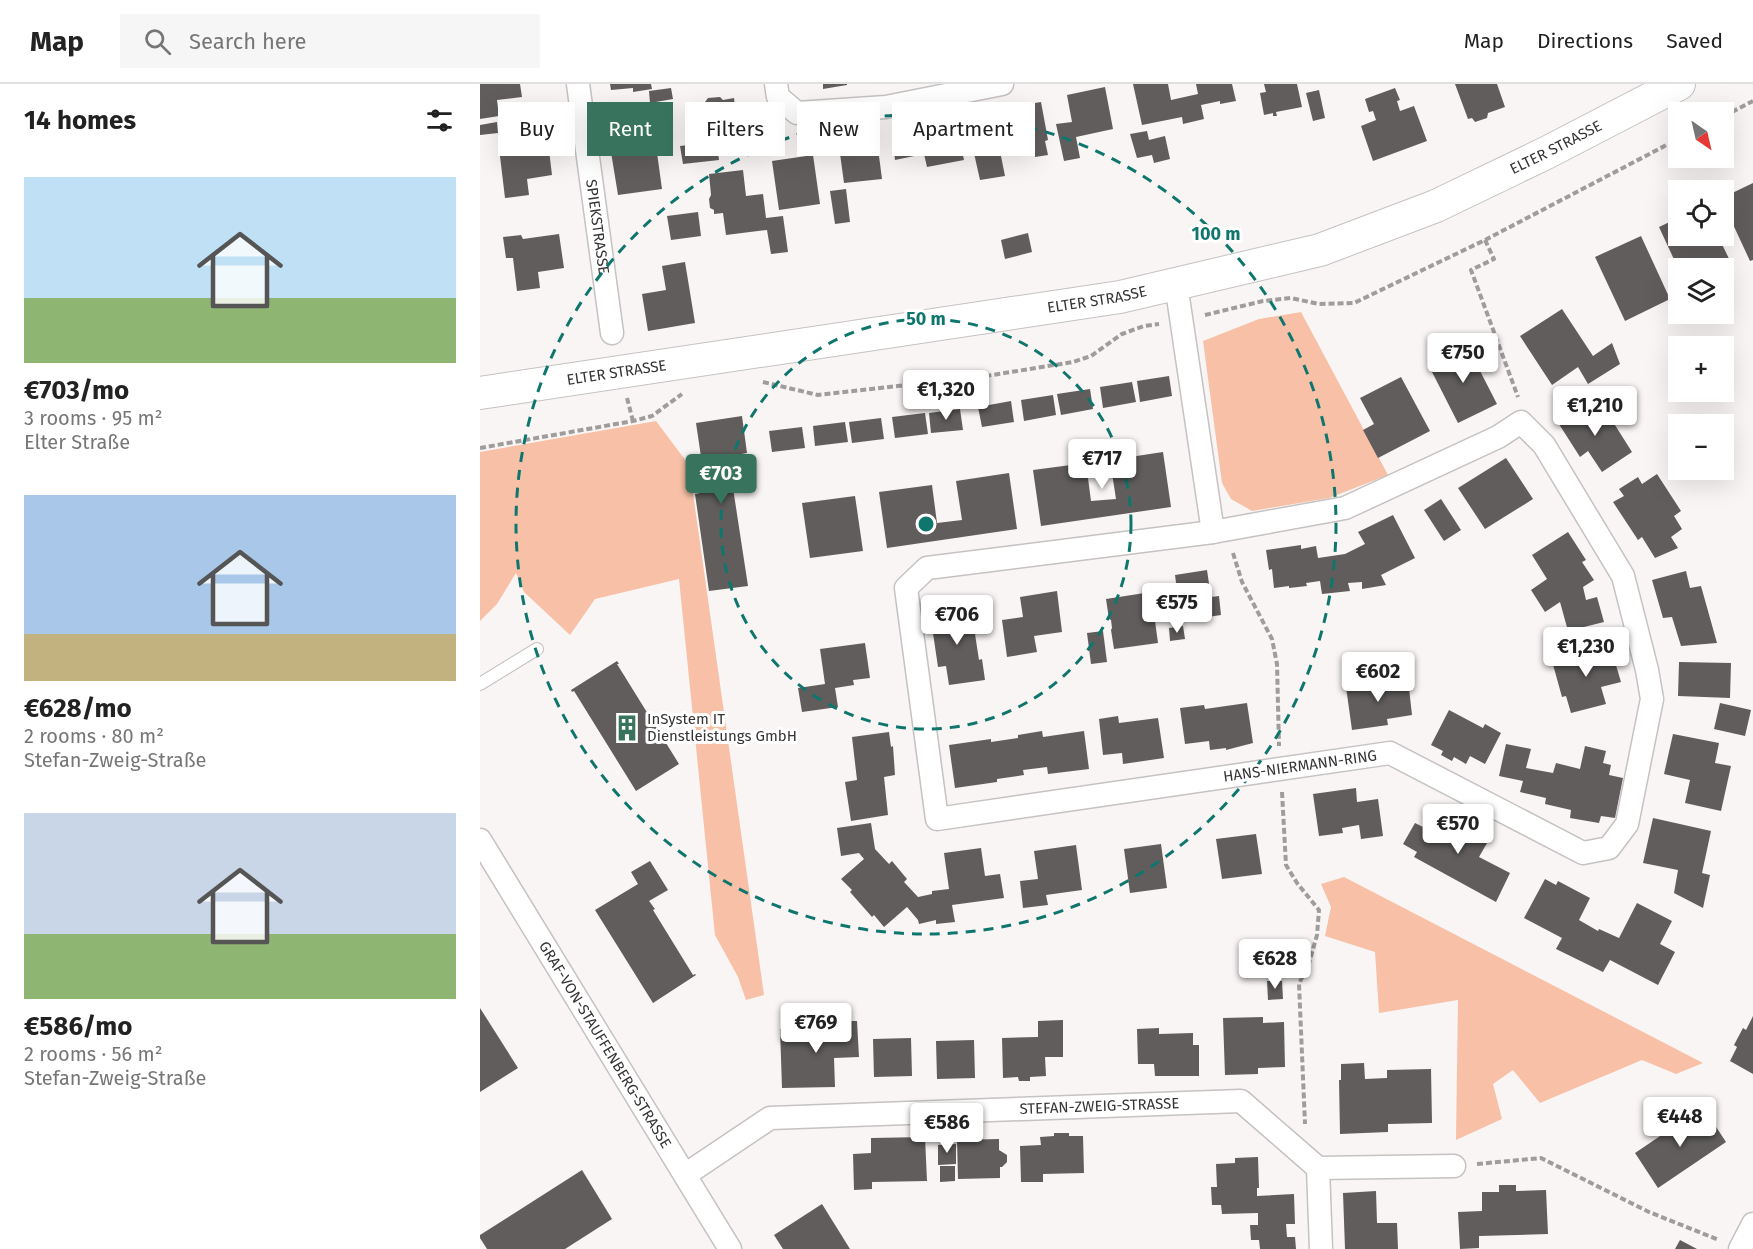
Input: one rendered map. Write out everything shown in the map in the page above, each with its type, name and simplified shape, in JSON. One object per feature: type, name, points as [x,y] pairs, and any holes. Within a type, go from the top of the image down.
[{"type":"main road","name":"ELTER STRASSE","points":[[480,393],[1120,297],[1320,250],[1436,206],[1546,153],[1679,84]]},
{"type":"street","name":"SPIEKSTRASSE","points":[[578,84],[612,333]]},
{"type":"street","points":[[776,84],[778,97],[796,113],[886,107],[1002,84]]},
{"type":"street","points":[[1176,284],[1214,532]]},
{"type":"street","name":"HANS-NIERMANN-RING","points":[[1521,422],[1544,445],[1623,576],[1647,670],[1652,699],[1627,824],[1609,848],[1583,852],[1390,753],[937,819],[906,588],[927,568],[1214,532],[1345,508],[1498,436],[1521,422]]},
{"type":"street","name":"GRAF-VON-STAUFFENBERG-STRASSE","points":[[480,840],[730,1249]]},
{"type":"street","name":"STEFAN-ZWEIG-STRASSE","points":[[685,1175],[770,1118],[1241,1101],[1317,1168]]},
{"type":"street","points":[[1321,1249],[1317,1168],[1454,1166]]},
{"type":"street","points":[[1733,1246],[1753,1224]]},
{"type":"lane","points":[[480,684],[537,649]]},
{"type":"path","points":[[1734,111],[1753,101]]},
{"type":"path","points":[[1485,240],[1494,259],[1471,270],[1521,406],[1521,422]]},
{"type":"path","points":[[1214,532],[1229,539],[1242,582],[1272,639],[1277,664],[1286,865],[1319,910],[1317,935],[1310,960],[1299,984],[1305,1125]]},
{"type":"path","points":[[1454,1166],[1540,1158],[1649,1212],[1733,1246]]},
{"type":"shaded area","points":[[1301,312],[1388,475],[1329,498],[1252,511],[1231,499],[1222,483],[1203,341],[1259,319]]},
{"type":"shaded area","points":[[656,421],[689,465],[764,995],[746,1000],[738,977],[715,935],[679,579],[595,599],[570,635],[524,592],[516,573],[497,604],[480,621],[480,452]]},
{"type":"shaded area","points":[[1344,877],[1703,1063],[1676,1074],[1642,1060],[1540,1103],[1513,1070],[1493,1084],[1502,1119],[1456,1140],[1458,1000],[1379,1013],[1375,952],[1325,936],[1331,907],[1321,884]]},
{"type":"building","points":[[480,84],[520,84],[522,97],[497,100],[498,116],[480,119]]},
{"type":"building","points":[[610,84],[651,84],[652,89],[633,92],[633,88],[611,90]]},
{"type":"building","points":[[823,84],[847,84],[847,85],[823,89]]},
{"type":"building","points":[[1133,84],[1168,84],[1171,100],[1198,94],[1196,84],[1232,84],[1236,101],[1220,104],[1220,101],[1201,105],[1204,119],[1183,124],[1182,117],[1142,125]]},
{"type":"building","points":[[1264,84],[1297,84],[1302,107],[1276,112],[1277,116],[1273,116],[1273,113],[1264,115],[1260,93],[1266,92]]},
{"type":"building","points":[[1455,84],[1497,84],[1505,107],[1488,113],[1487,118],[1475,122],[1472,118],[1468,119]]},
{"type":"building","points":[[1105,87],[1113,129],[1076,137],[1080,158],[1064,161],[1056,124],[1072,122],[1067,95]]},
{"type":"building","points":[[671,88],[673,99],[650,102],[649,91]]},
{"type":"building","points":[[1395,88],[1400,100],[1397,101],[1400,111],[1414,106],[1427,141],[1373,161],[1361,126],[1376,120],[1373,111],[1369,112],[1365,99]]},
{"type":"building","points":[[1319,90],[1325,118],[1313,121],[1306,93]]},
{"type":"building","points":[[720,97],[723,100],[734,98],[734,102],[705,102],[708,98]]},
{"type":"building","points":[[1041,102],[1048,140],[1045,141],[1048,155],[1035,157],[1035,156],[1035,103]]},
{"type":"building","points":[[497,122],[498,133],[480,135],[480,125]]},
{"type":"building","points":[[1147,131],[1149,140],[1165,136],[1170,159],[1154,163],[1152,155],[1137,158],[1130,134]]},
{"type":"building","points":[[685,145],[685,156],[719,156],[719,160],[683,164],[680,146]]},
{"type":"building","points":[[500,156],[550,156],[552,175],[527,179],[529,195],[505,198]]},
{"type":"building","points":[[612,156],[657,156],[662,189],[618,195]]},
{"type":"building","points":[[813,156],[820,204],[779,210],[772,161]]},
{"type":"building","points":[[840,156],[879,156],[882,179],[844,183]]},
{"type":"building","points":[[894,156],[914,156],[895,160]]},
{"type":"building","points":[[924,156],[963,156],[964,160],[927,167]]},
{"type":"building","points":[[975,156],[1001,156],[1005,176],[980,180]]},
{"type":"building","points":[[743,170],[746,196],[763,194],[766,218],[783,216],[788,252],[771,254],[767,230],[726,235],[723,213],[714,214],[714,210],[710,208],[709,174]]},
{"type":"building","points":[[1753,183],[1753,260],[1750,261],[1734,227],[1734,192]]},
{"type":"building","points":[[846,189],[850,222],[835,224],[830,191]]},
{"type":"building","points":[[698,212],[701,236],[671,240],[667,216]]},
{"type":"building","points":[[1668,223],[1668,246],[1723,246],[1729,258],[1673,258],[1659,227]]},
{"type":"building","points":[[1028,233],[1032,252],[1005,259],[1001,240]]},
{"type":"building","points":[[559,234],[564,268],[538,272],[540,288],[517,291],[513,258],[506,258],[503,237],[521,235],[523,239]]},
{"type":"building","points":[[1641,236],[1668,295],[1668,300],[1625,321],[1595,257]]},
{"type":"building","points":[[685,262],[695,323],[648,331],[642,294],[666,290],[662,266]]},
{"type":"building","points":[[1562,309],[1593,356],[1612,343],[1620,364],[1588,384],[1578,367],[1552,385],[1520,336]]},
{"type":"building","points":[[1471,346],[1481,365],[1478,367],[1497,404],[1458,423],[1429,366]]},
{"type":"building","points":[[1169,376],[1172,396],[1140,402],[1137,381]]},
{"type":"building","points":[[1401,377],[1430,431],[1378,458],[1363,430],[1374,424],[1360,398]]},
{"type":"building","points":[[1132,382],[1136,402],[1103,408],[1100,387]]},
{"type":"building","points":[[1090,389],[1093,409],[1061,415],[1057,394]]},
{"type":"building","points":[[1053,395],[1056,415],[1024,421],[1021,400]]},
{"type":"building","points":[[1011,401],[1014,422],[982,427],[978,407]]},
{"type":"building","points":[[1586,402],[1598,421],[1608,414],[1632,452],[1602,472],[1588,451],[1580,457],[1557,421]]},
{"type":"building","points":[[960,409],[963,430],[931,433],[929,413]]},
{"type":"building","points":[[925,413],[928,434],[895,438],[892,417]]},
{"type":"building","points":[[742,416],[747,453],[720,458],[724,489],[733,488],[748,586],[709,591],[695,494],[711,491],[709,476],[704,477],[696,423]]},
{"type":"building","points":[[881,418],[884,439],[852,443],[849,422]]},
{"type":"building","points":[[845,422],[848,442],[815,446],[813,426]]},
{"type":"building","points":[[802,427],[805,448],[772,452],[769,431]]},
{"type":"building","points":[[1163,452],[1171,507],[1041,526],[1033,470],[1086,463],[1091,501],[1116,499],[1110,460]]},
{"type":"building","points":[[1506,458],[1533,499],[1485,529],[1458,488]]},
{"type":"building","points":[[1009,473],[1017,529],[887,548],[879,492],[932,485],[937,523],[962,520],[956,481]]},
{"type":"building","points":[[1657,474],[1681,511],[1674,516],[1682,529],[1671,537],[1678,548],[1655,558],[1642,537],[1638,540],[1613,502],[1624,496],[1619,489],[1638,477],[1642,484]]},
{"type":"building","points":[[855,496],[863,551],[810,558],[802,503]]},
{"type":"building","points":[[1441,499],[1461,530],[1444,541],[1424,510]]},
{"type":"building","points":[[1393,515],[1415,558],[1381,575],[1386,585],[1362,589],[1362,582],[1348,583],[1350,591],[1322,594],[1320,581],[1306,583],[1307,586],[1274,588],[1272,569],[1269,570],[1266,550],[1301,545],[1301,549],[1316,546],[1318,558],[1345,554],[1365,544],[1358,532]]},
{"type":"building","points":[[1568,532],[1586,560],[1582,562],[1594,580],[1583,587],[1586,600],[1597,597],[1604,622],[1568,631],[1560,602],[1545,612],[1531,590],[1547,579],[1532,555]]},
{"type":"building","points":[[1207,570],[1211,597],[1219,596],[1221,615],[1181,621],[1175,575]]},
{"type":"building","points":[[1686,571],[1690,588],[1701,586],[1717,643],[1681,646],[1672,617],[1663,618],[1652,580]]},
{"type":"building","points":[[1057,591],[1062,632],[1034,636],[1037,652],[1007,657],[1002,620],[1023,617],[1020,597]]},
{"type":"building","points":[[1151,592],[1158,643],[1114,649],[1106,599]]},
{"type":"building","points":[[971,608],[979,660],[982,659],[985,680],[949,685],[946,666],[938,667],[930,613]]},
{"type":"building","points":[[1183,626],[1185,639],[1170,641],[1169,628]]},
{"type":"building","points":[[1103,631],[1107,662],[1091,664],[1087,633]]},
{"type":"building","points":[[865,643],[870,678],[853,680],[854,685],[835,688],[838,707],[802,712],[798,688],[825,684],[820,649]]},
{"type":"building","points":[[1610,645],[1621,682],[1601,687],[1606,704],[1571,713],[1566,696],[1562,697],[1552,661]]},
{"type":"building","name":"InSystem IT Dienstleistungs GmbH","points":[[617,661],[679,764],[636,791],[574,691],[571,690]]},
{"type":"building","points":[[1679,662],[1731,663],[1730,698],[1678,696]]},
{"type":"building","points":[[1408,679],[1412,715],[1387,719],[1388,725],[1352,730],[1346,687]]},
{"type":"building","points":[[1247,703],[1253,743],[1226,750],[1226,748],[1210,750],[1209,741],[1185,744],[1180,708],[1204,705],[1205,709]]},
{"type":"building","points":[[1720,703],[1751,710],[1745,736],[1714,729]]},
{"type":"building","points":[[1449,710],[1483,728],[1485,724],[1501,733],[1485,764],[1470,756],[1466,764],[1454,757],[1452,761],[1441,755],[1443,751],[1431,745]]},
{"type":"building","points":[[1118,716],[1119,723],[1158,718],[1164,758],[1123,764],[1122,753],[1103,755],[1099,719]]},
{"type":"building","points":[[1042,731],[1043,737],[1084,731],[1089,769],[1048,774],[1047,767],[1023,770],[1024,775],[997,779],[997,782],[955,788],[949,745],[1018,738],[1018,735]]},
{"type":"building","points":[[889,732],[891,747],[893,746],[895,775],[884,777],[888,815],[851,821],[845,782],[857,780],[852,737]]},
{"type":"building","points":[[1673,734],[1719,743],[1715,763],[1731,766],[1721,811],[1685,803],[1690,780],[1664,774]]},
{"type":"building","points":[[1506,744],[1531,749],[1526,768],[1553,773],[1556,763],[1580,769],[1585,746],[1606,751],[1603,763],[1611,765],[1609,775],[1623,778],[1615,818],[1601,816],[1599,823],[1570,818],[1571,810],[1545,804],[1546,798],[1520,792],[1523,781],[1499,776]]},
{"type":"building","points":[[1356,788],[1357,802],[1378,799],[1383,836],[1361,839],[1359,825],[1342,828],[1343,833],[1319,836],[1313,794]]},
{"type":"building","points":[[1448,813],[1491,836],[1479,857],[1510,873],[1496,902],[1414,857],[1417,852],[1403,844],[1415,823],[1429,830],[1432,824],[1439,828]]},
{"type":"building","points":[[1653,818],[1711,831],[1702,873],[1710,875],[1703,908],[1674,893],[1678,870],[1643,863]]},
{"type":"building","points":[[871,823],[875,849],[889,864],[892,861],[907,879],[904,882],[918,897],[932,894],[932,891],[949,889],[944,853],[981,848],[985,876],[1000,874],[1004,898],[952,905],[955,922],[936,924],[936,920],[919,924],[907,907],[884,927],[874,915],[872,917],[841,879],[864,859],[859,853],[841,856],[837,828]]},
{"type":"building","points":[[1256,834],[1262,874],[1222,879],[1216,839]]},
{"type":"building","points":[[1161,844],[1167,888],[1130,893],[1124,849]]},
{"type":"building","points":[[1076,845],[1082,890],[1046,895],[1048,905],[1023,908],[1020,881],[1038,879],[1034,851]]},
{"type":"building","points":[[650,861],[668,890],[649,901],[693,975],[696,975],[653,1003],[595,910],[638,884],[631,872]]},
{"type":"building","points":[[1545,879],[1556,885],[1558,881],[1590,898],[1579,920],[1598,931],[1599,929],[1619,938],[1637,903],[1672,921],[1660,944],[1675,952],[1658,985],[1610,960],[1603,972],[1556,949],[1562,938],[1524,918]]},
{"type":"building","points":[[1267,981],[1282,981],[1283,999],[1268,1000]]},
{"type":"building","points":[[480,1008],[518,1068],[480,1092]]},
{"type":"building","points":[[1753,1016],[1753,1074],[1730,1061],[1737,1047],[1734,1045],[1743,1028],[1746,1030]]},
{"type":"building","points":[[1263,1017],[1263,1023],[1284,1022],[1285,1067],[1258,1068],[1258,1074],[1225,1075],[1223,1018]]},
{"type":"building","points":[[1063,1020],[1063,1057],[1045,1057],[1046,1076],[1030,1077],[1030,1081],[1019,1081],[1018,1077],[1003,1078],[1002,1038],[1038,1037],[1038,1021]]},
{"type":"building","points":[[832,1021],[857,1021],[859,1057],[834,1058],[835,1087],[782,1088],[780,1029],[832,1027]]},
{"type":"building","points":[[1159,1028],[1159,1034],[1193,1033],[1193,1045],[1199,1045],[1199,1076],[1155,1076],[1154,1064],[1138,1064],[1137,1029]]},
{"type":"building","points":[[911,1038],[912,1076],[874,1077],[873,1039]]},
{"type":"building","points":[[974,1040],[975,1078],[937,1079],[936,1041]]},
{"type":"building","points":[[1364,1063],[1365,1079],[1387,1078],[1387,1070],[1431,1069],[1432,1123],[1388,1124],[1388,1132],[1340,1134],[1341,1064]]},
{"type":"building","points":[[1703,1107],[1726,1142],[1658,1188],[1635,1153]]},
{"type":"building","points":[[1054,1133],[1083,1136],[1084,1173],[1043,1174],[1043,1182],[1021,1182],[1020,1146],[1041,1145],[1040,1137],[1054,1136]]},
{"type":"building","points":[[925,1137],[927,1181],[872,1182],[872,1189],[854,1190],[853,1154],[871,1153],[871,1138]]},
{"type":"building","points":[[999,1139],[999,1150],[1007,1155],[1007,1162],[1000,1167],[1000,1178],[958,1179],[957,1140]]},
{"type":"building","points":[[956,1144],[956,1164],[938,1165],[938,1145]]},
{"type":"building","points":[[1258,1157],[1257,1196],[1294,1194],[1295,1224],[1286,1224],[1287,1237],[1295,1237],[1296,1249],[1260,1249],[1259,1240],[1251,1240],[1250,1225],[1258,1225],[1258,1213],[1222,1214],[1221,1205],[1212,1205],[1211,1187],[1217,1187],[1216,1164],[1235,1163],[1235,1158]]},
{"type":"building","points":[[940,1166],[955,1166],[955,1181],[940,1182]]},
{"type":"building","points":[[582,1170],[612,1219],[565,1249],[487,1249],[480,1235]]},
{"type":"building","points":[[1499,1185],[1516,1185],[1516,1191],[1546,1190],[1548,1234],[1479,1236],[1479,1248],[1460,1249],[1458,1212],[1482,1211],[1482,1192],[1499,1192]]},
{"type":"building","points":[[1376,1191],[1377,1223],[1397,1223],[1398,1249],[1345,1249],[1343,1193]]},
{"type":"building","points":[[822,1204],[850,1249],[783,1249],[774,1235]]},
{"type":"building","points":[[1680,1240],[1697,1249],[1675,1249]]},
{"type":"place","name":"InSystem IT Dienstleistungs GmbH","points":[[627,728]]}]
